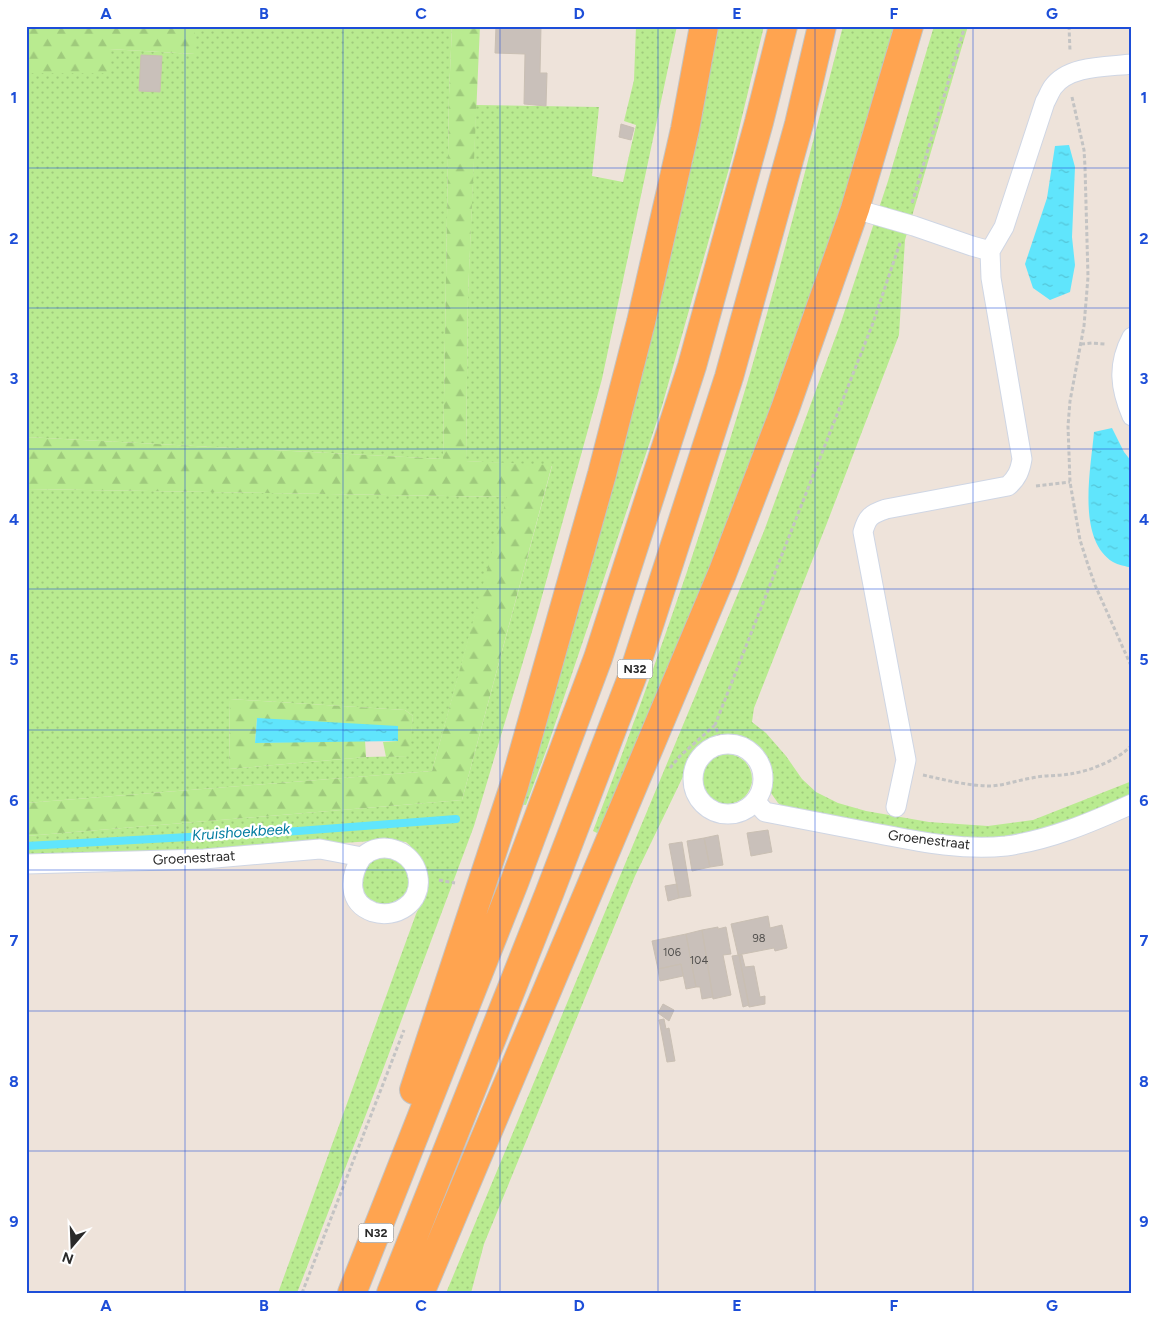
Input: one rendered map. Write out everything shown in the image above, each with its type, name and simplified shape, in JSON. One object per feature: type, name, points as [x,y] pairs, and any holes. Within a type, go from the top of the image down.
[{"type":"highway","points":[[400,1173],[415,1088],[514,786],[602,474],[644,312],[685,129],[704,26]]},
{"type":"highway","name":"N32","points":[[352,1293],[510,892],[598,658],[692,366],[760,122],[783,26]]},
{"type":"highway","name":"N32","points":[[391,1293],[546,903],[634,672],[729,377],[799,124],[822,26]]},
{"type":"highway","points":[[420,1293],[722,574],[785,409],[855,209],[909,26]]},
{"type":"street","points":[[896,806],[906,760],[863,532],[866,522],[873,514],[886,510],[1008,486],[1015,480],[1020,471],[1022,459],[991,278],[990,251],[1004,227],[1046,102],[1053,87],[1062,78],[1077,71],[1132,64]]},
{"type":"street","points":[[855,209],[990,251]]},
{"type":"street","points":[[1132,337],[1125,349],[1121,370],[1124,396],[1132,416]]},
{"type":"street","points":[[722,744],[739,745],[754,754],[763,769],[763,786],[756,802],[745,810],[732,814],[718,813],[707,807],[698,796],[693,784],[694,770],[699,758],[709,749],[722,744]]},
{"type":"street","name":"Groenestraat","points":[[756,802],[766,812],[908,840],[964,846],[1005,846],[1036,840],[1078,826],[1132,804]]},
{"type":"street","name":"Groenestraat","points":[[26,864],[204,859],[320,849],[362,857]]},
{"type":"path","points":[[669,769],[680,756],[715,725],[873,323],[906,224],[965,26]]},
{"type":"path","points":[[1070,75],[1084,150],[1088,277],[1081,344],[1070,401],[1068,426],[1070,482],[1080,540],[1088,565],[1132,668]]},
{"type":"path","points":[[1015,480],[1037,486],[1070,482]]},
{"type":"path","points":[[715,725],[722,744]]},
{"type":"path","points":[[903,770],[979,785],[1012,784],[1030,778],[1071,774],[1085,770],[1111,761],[1132,745]]},
{"type":"path","points":[[458,889],[460,880]]},
{"type":"path","points":[[302,1293],[406,1024]]},
{"type":"green space","points":[[26,26],[195,26],[195,54],[109,49],[110,73],[26,73]]},
{"type":"green space","points":[[195,26],[452,26],[449,95],[443,459],[26,437],[26,73],[109,73],[109,49],[194,54]]},
{"type":"green space","points":[[452,26],[480,26],[468,295],[466,461],[552,465],[462,800],[26,836],[26,803],[432,771],[507,497],[26,489],[26,437],[443,459],[449,95]]},
{"type":"green space","points":[[636,26],[677,26],[602,379],[536,618],[474,826],[372,1099],[297,1293],[278,1293],[416,914],[426,895],[428,885],[426,871],[420,858],[406,842],[388,840],[140,856],[26,860],[26,836],[462,800],[552,466],[466,461],[468,295],[476,105],[599,107],[592,176],[623,182],[636,125],[624,121],[634,80]]},
{"type":"green space","points":[[715,26],[764,26],[732,158],[662,406],[546,751],[526,805],[518,804]]},
{"type":"green space","points":[[843,26],[899,26],[827,258],[721,547],[601,835],[593,831],[636,717],[676,602],[715,487],[751,370]]},
{"type":"green space","points":[[934,26],[968,26],[905,240],[899,335],[754,708],[752,722],[766,733],[786,756],[802,779],[816,792],[838,803],[866,811],[929,822],[988,826],[1033,820],[1132,781],[1132,797],[1035,835],[965,841],[789,811],[778,803],[771,793],[771,771],[763,753],[744,740],[727,737],[713,738],[692,758],[635,876],[484,1244],[471,1293],[446,1293],[764,531],[841,322],[888,181]]},
{"type":"green space","points":[[26,489],[508,497],[432,771],[26,803]],"holes":[[[230,699],[405,710],[413,716],[408,756],[366,757],[229,769]]]},
{"type":"green space","points":[[230,699],[405,710],[413,716],[409,756],[386,757],[383,742],[398,741],[257,718],[255,743],[365,740],[366,757],[229,769]]},
{"type":"green space","points":[[727,754],[737,756],[745,761],[750,769],[752,779],[750,789],[745,797],[737,802],[727,804],[717,802],[709,797],[704,789],[702,779],[704,769],[709,761],[717,756]]},
{"type":"green space","points":[[397,855],[414,880],[403,902],[380,906],[370,900],[365,894],[361,887],[359,875],[373,856]]},
{"type":"water","points":[[1069,145],[1075,167],[1072,237],[1075,265],[1070,292],[1050,300],[1033,288],[1025,264],[1047,198],[1055,146]]},
{"type":"water","points":[[1112,428],[1124,452],[1132,462],[1132,568],[1113,562],[1101,551],[1094,537],[1090,520],[1088,502],[1094,432]]},
{"type":"water","points":[[257,718],[398,726],[398,741],[255,743]]},
{"type":"building","points":[[496,26],[541,26],[540,73],[547,73],[546,106],[524,104],[525,54],[495,53]]},
{"type":"building","points":[[141,55],[162,56],[160,92],[139,91]]},
{"type":"building","points":[[621,124],[634,128],[631,140],[619,137]]},
{"type":"building","points":[[768,830],[772,852],[751,856],[747,833]]},
{"type":"building","points":[[718,835],[723,865],[710,867],[704,838]]},
{"type":"building","points":[[704,838],[710,867],[692,871],[687,841]]},
{"type":"building","points":[[682,842],[691,896],[679,898],[669,844]]},
{"type":"building","points":[[677,884],[679,898],[668,901],[665,886]]},
{"type":"building","points":[[768,916],[770,928],[782,925],[787,948],[775,951],[774,948],[738,955],[731,924]]},
{"type":"building","points":[[718,927],[718,929],[726,927],[731,954],[723,955],[731,995],[713,999],[702,930]]},
{"type":"building","points":[[702,930],[713,997],[702,999],[700,987],[696,987],[686,934]]},
{"type":"building","points":[[686,934],[696,987],[686,989],[681,964],[658,969],[652,941]]},
{"type":"building","points":[[739,955],[749,1005],[743,1007],[732,956]]},
{"type":"building","points":[[739,955],[742,955],[745,967],[754,966],[760,997],[765,996],[765,1004],[749,1007]]},
{"type":"building","points":[[681,964],[683,976],[660,981],[658,969]]},
{"type":"building","points":[[663,1004],[674,1010],[669,1021],[658,1013]]},
{"type":"building","points":[[664,1019],[666,1029],[669,1028],[675,1061],[667,1062],[659,1020]]},
{"type":"waterway","name":"Kruishoekbeek","points":[[26,846],[298,831],[456,819]]}]
